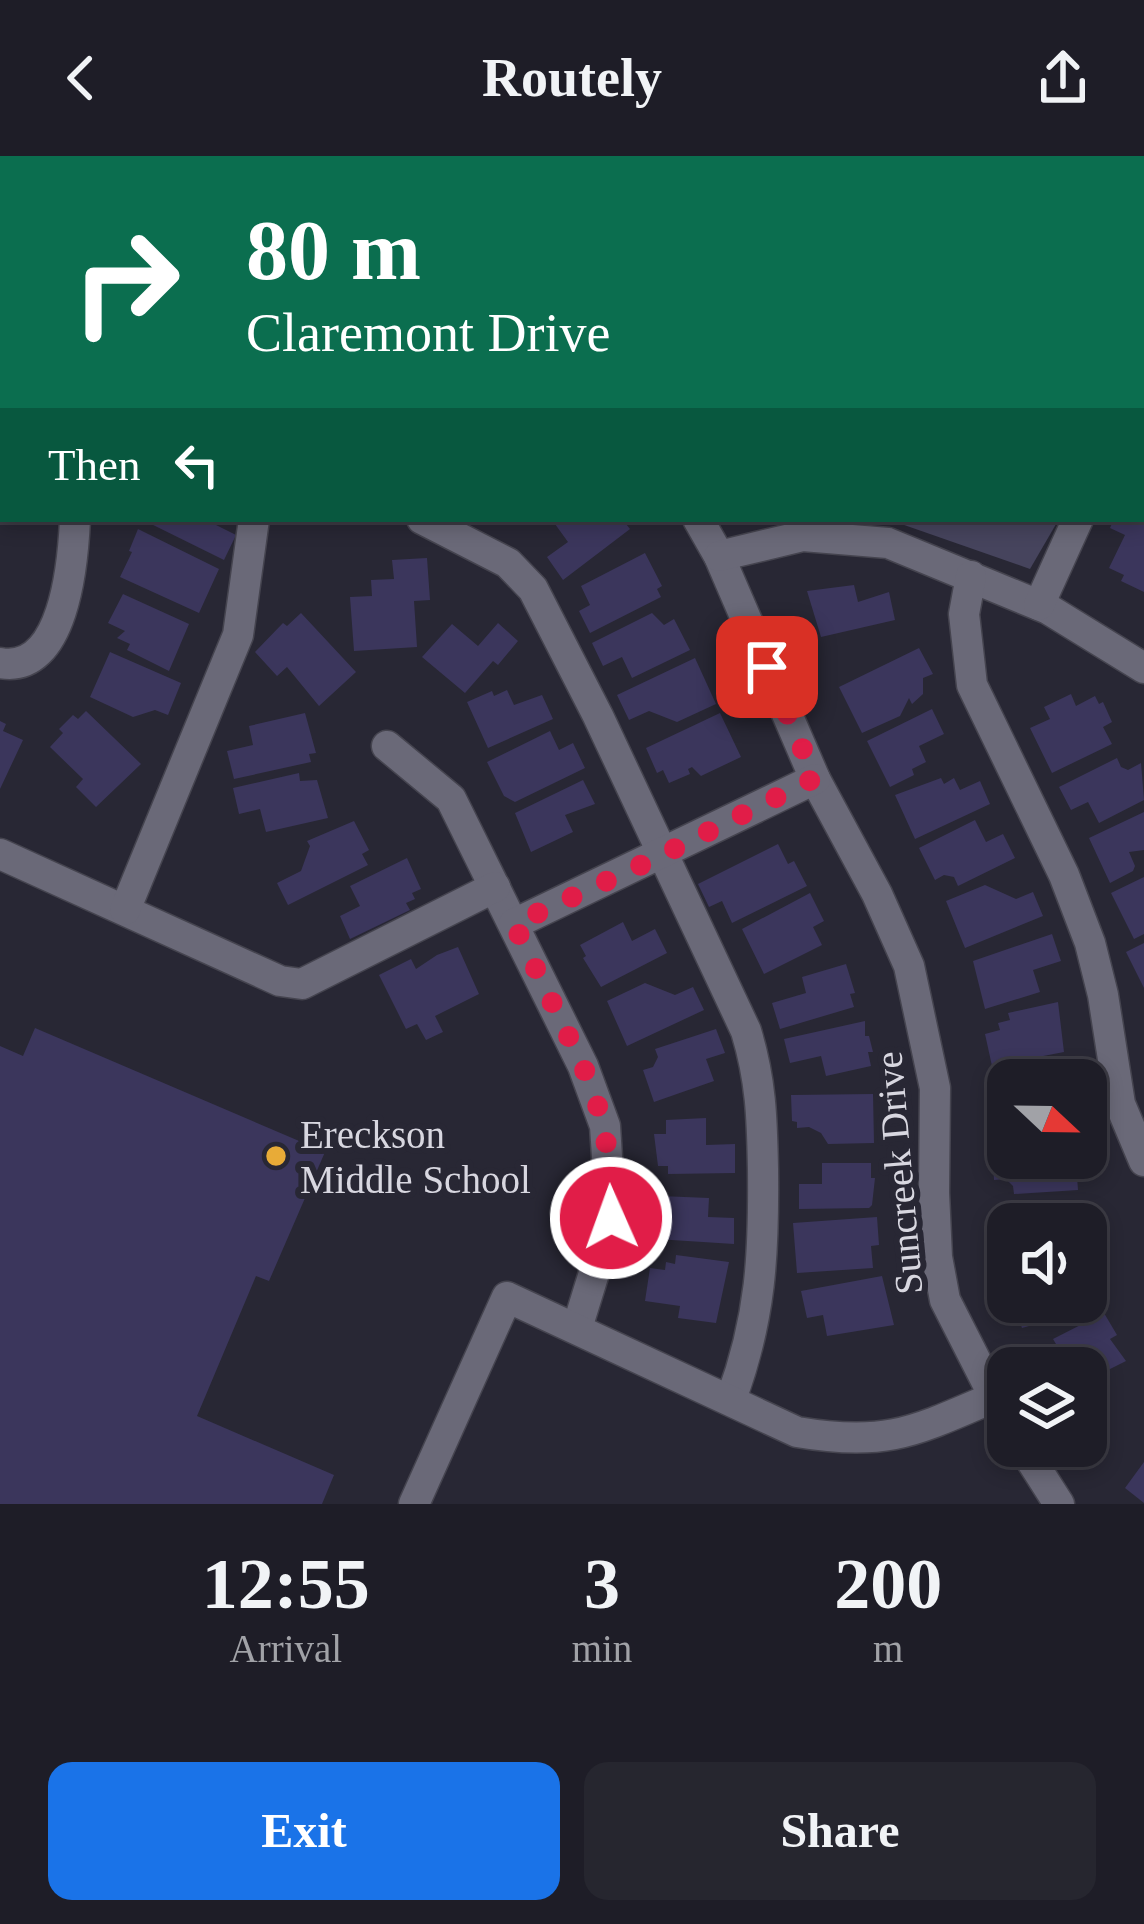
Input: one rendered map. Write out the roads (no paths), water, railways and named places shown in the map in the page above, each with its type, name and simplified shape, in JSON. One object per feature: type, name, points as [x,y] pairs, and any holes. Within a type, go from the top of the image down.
[{"type":"street","points":[[0,663],[22,663],[48,645],[71,565],[75,522]]},
{"type":"street","points":[[125,910],[238,635],[254,522]]},
{"type":"street","points":[[428,522],[508,562],[533,589],[746,1030],[760,1076],[764,1257],[747,1354],[731,1399]]},
{"type":"street","name":"Suncreek Drive","points":[[700,522],[719,556],[815,778],[909,966],[935,1088],[934,1192],[945,1300],[987,1385]]},
{"type":"street","points":[[1039,605],[1077,522]]},
{"type":"street","points":[[719,556],[802,536],[888,543],[1039,605],[1144,668]]},
{"type":"street","points":[[971,576],[964,614],[972,685],[1064,875],[1090,944],[1120,1104],[1144,1161]]},
{"type":"street","points":[[387,746],[451,799],[583,1066],[605,1126],[611,1218],[577,1328]]},
{"type":"street","points":[[514,924],[815,778]]},
{"type":"street","points":[[0,854],[280,981],[302,984],[495,887]]},
{"type":"street","points":[[414,1504],[507,1297],[797,1432],[848,1441],[891,1437],[987,1414]]},
{"type":"street","points":[[1035,1467],[1059,1504]]},
{"type":"place","name":"Ereckson Middle School","points":[[276,1156]]}]
